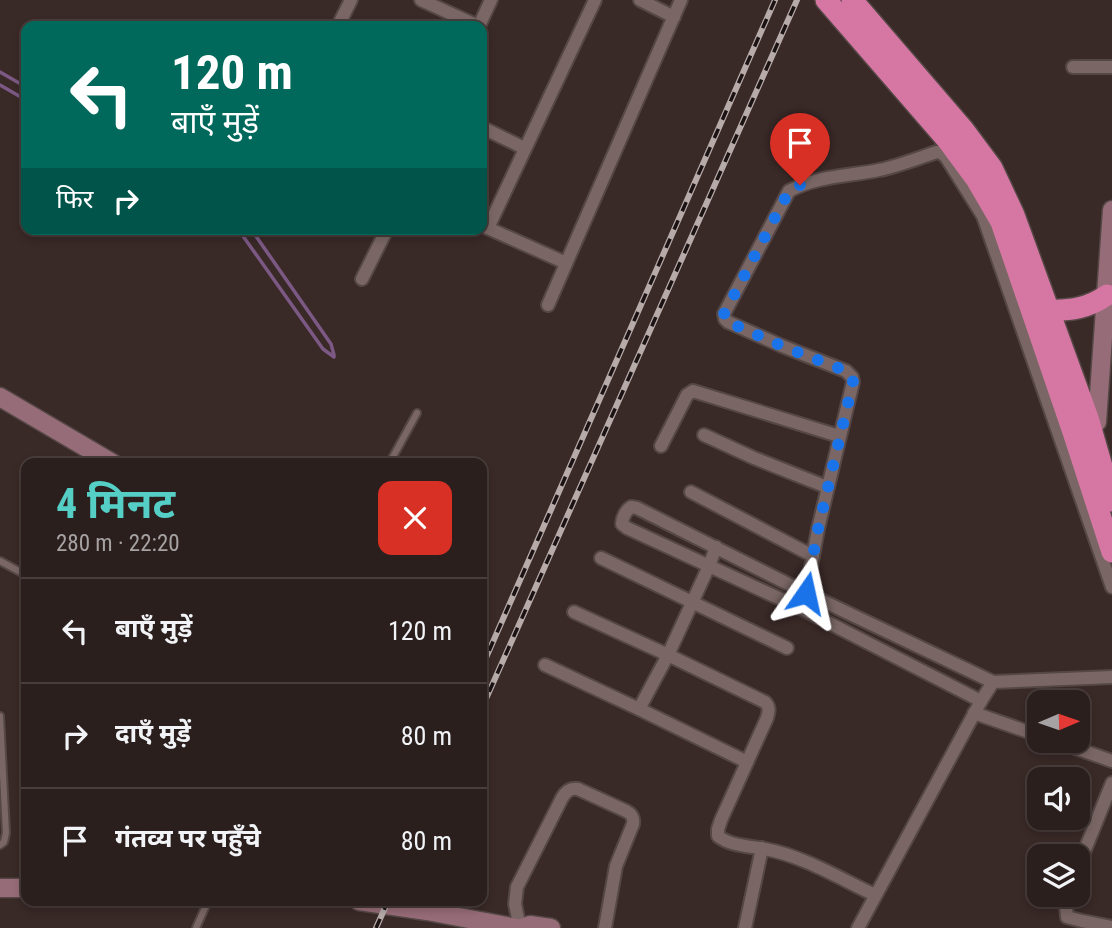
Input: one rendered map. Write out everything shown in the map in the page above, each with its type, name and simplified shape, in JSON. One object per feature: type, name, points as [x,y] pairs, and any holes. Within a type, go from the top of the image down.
[{"type":"highway","points":[[826,0],[948,141],[984,173],[1014,215],[1093,424],[1112,501]]},
{"type":"highway","points":[[852,0],[963,129],[984,173],[1001,222],[1093,424],[1112,552]]},
{"type":"highway","points":[[1048,310],[1087,307],[1107,295]]},
{"type":"street","points":[[340,21],[351,0]]},
{"type":"street","points":[[421,0],[467,21]]},
{"type":"street","points":[[480,21],[491,0]]},
{"type":"street","points":[[487,220],[595,0]]},
{"type":"street","points":[[640,0],[674,17]]},
{"type":"street","points":[[548,306],[681,0]]},
{"type":"street","points":[[1073,66],[1112,67]]},
{"type":"street","points":[[487,130],[524,148]]},
{"type":"street","points":[[798,607],[806,593],[827,487],[853,382],[850,373],[728,322],[724,319],[726,309],[789,191],[812,181],[883,169],[940,152],[954,168],[983,216],[1112,587]]},
{"type":"street","points":[[1093,424],[1107,295],[1112,210]]},
{"type":"street","points":[[487,227],[566,263]]},
{"type":"street","points":[[362,279],[384,235]]},
{"type":"street","points":[[661,446],[687,395],[693,391],[839,436]]},
{"type":"street","points":[[0,397],[104,458]]},
{"type":"street","points":[[704,435],[827,487]]},
{"type":"street","points":[[691,492],[813,556]]},
{"type":"street","points":[[1027,730],[978,707],[798,607],[627,528],[622,521],[628,509],[633,506],[806,593],[993,682],[1112,677]]},
{"type":"street","points":[[639,709],[668,655],[716,547]]},
{"type":"street","points":[[601,558],[786,648]]},
{"type":"street","points":[[574,612],[765,702],[769,711],[768,718],[721,820],[718,836],[733,843],[762,848],[800,860],[875,895]]},
{"type":"street","points":[[545,665],[747,762]]},
{"type":"street","points":[[858,928],[993,682]]},
{"type":"street","points":[[1090,753],[1112,761]]},
{"type":"street","points":[[1087,844],[1112,783]]},
{"type":"street","points":[[520,928],[515,904],[517,887],[565,792],[571,789],[578,789],[626,811],[634,818],[616,866],[605,928]]},
{"type":"street","points":[[746,928],[762,848]]},
{"type":"street","points":[[0,888],[21,888]]},
{"type":"street","points":[[393,906],[520,928],[530,925],[551,928]]},
{"type":"street","points":[[1066,907],[1067,916],[1083,925],[1112,926]]},
{"type":"lane","points":[[392,458],[417,413]]},
{"type":"lane","points":[[0,561],[21,572]]},
{"type":"lane","points":[[0,716],[6,832],[4,842],[0,845]]},
{"type":"lane","points":[[196,928],[206,906]]},
{"type":"waterway","points":[[0,72],[21,84]]},
{"type":"waterway","points":[[0,85],[21,97]]},
{"type":"waterway","points":[[242,235],[323,349],[334,357]]},
{"type":"waterway","points":[[255,235],[331,344],[334,355]]},
{"type":"railway","points":[[487,655],[775,0]]},
{"type":"railway","points":[[487,697],[797,0]]},
{"type":"railway","points":[[376,928],[386,906]]},
{"type":"route","points":[[800,185],[789,191],[726,309],[724,319],[846,371],[852,377],[806,593]]}]
